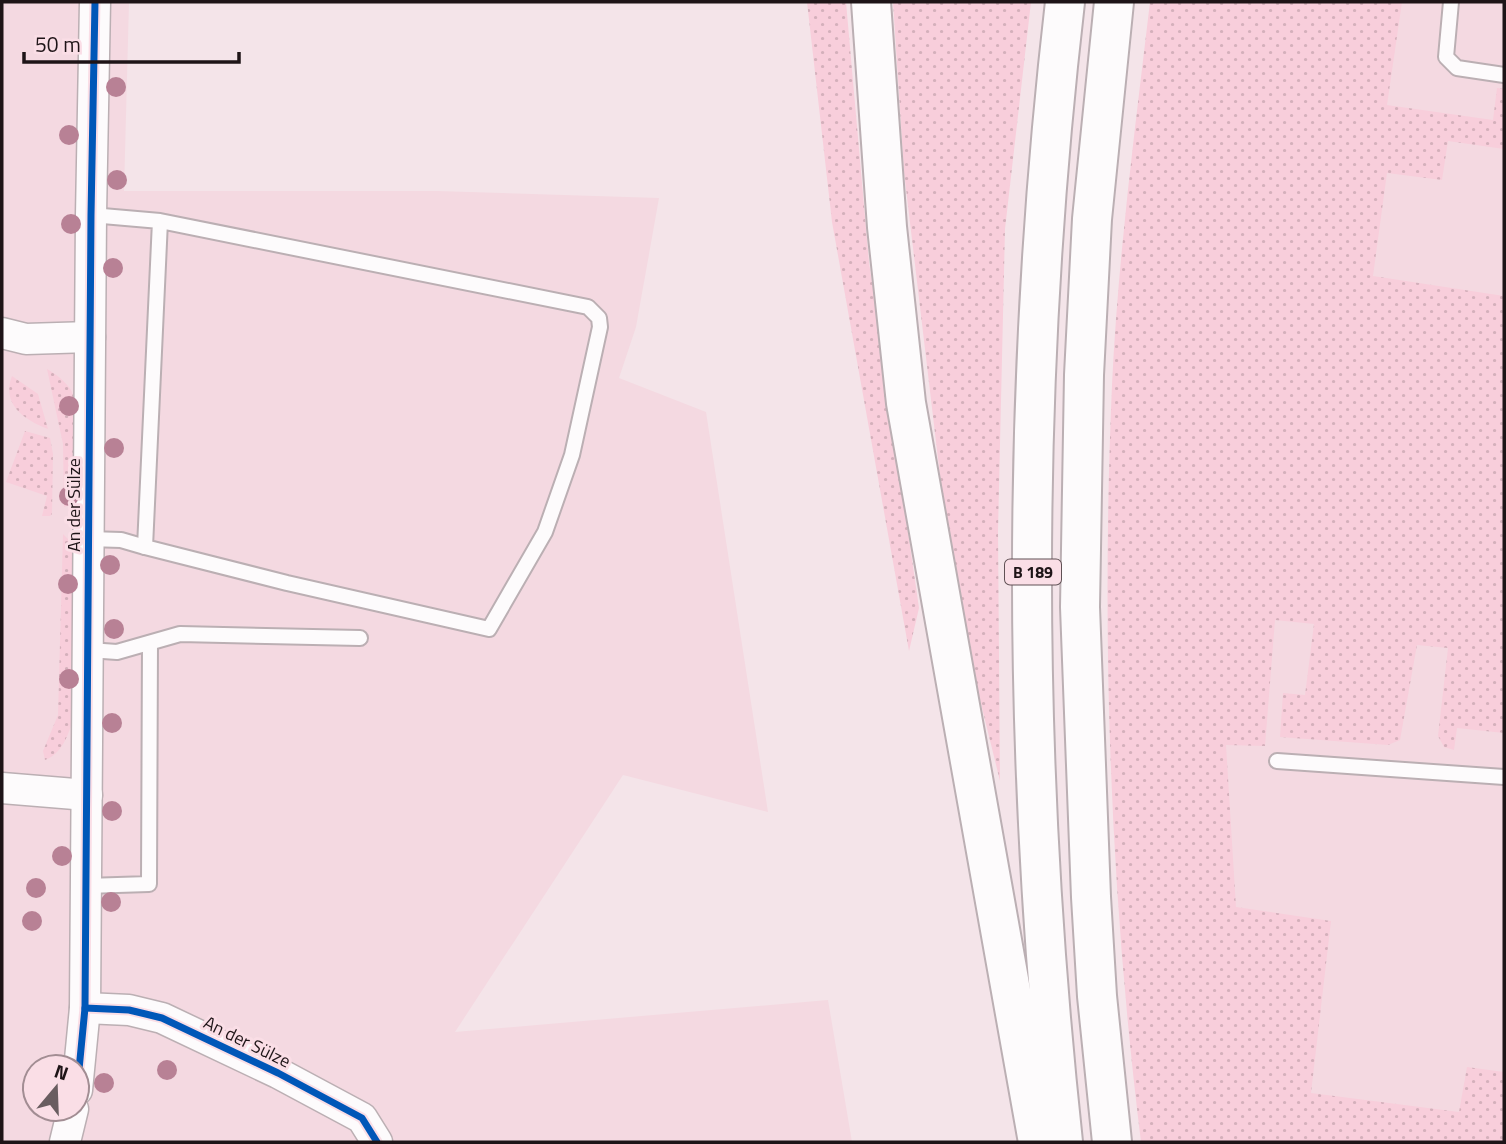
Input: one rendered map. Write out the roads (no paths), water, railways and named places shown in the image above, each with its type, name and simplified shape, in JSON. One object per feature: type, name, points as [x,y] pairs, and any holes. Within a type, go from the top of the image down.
[{"type":"highway","points":[[871,2],[887,227],[906,403],[1038,1142]]},
{"type":"highway","name":"B 189","points":[[1063,1142],[1048,988],[1035,759],[1033,604],[1038,344],[1045,214],[1065,2]]},
{"type":"highway","name":"B 189","points":[[1112,1142],[1097,996],[1080,607],[1084,375],[1092,219],[1114,2]]},
{"type":"street","name":"An der Sülze","points":[[81,1053],[85,1008],[95,2]]},
{"type":"street","points":[[2,333],[26,338],[90,337]]},
{"type":"street","points":[[2,788],[87,795]]},
{"type":"street","name":"An der Sülze","points":[[85,1008],[129,1010],[162,1018],[278,1073],[362,1118],[377,1142]]},
{"type":"street","points":[[65,1142],[70,1123]]},
{"type":"lane","points":[[1451,2],[1446,57],[1457,68],[1504,75]]},
{"type":"lane","points":[[89,539],[121,540],[287,583],[488,629],[545,532],[572,455],[600,327],[599,318],[588,307],[160,221],[91,215]]},
{"type":"lane","points":[[145,547],[160,221]]},
{"type":"lane","points":[[89,650],[117,652],[180,634],[360,638]]},
{"type":"lane","points":[[86,886],[149,884],[150,643]]},
{"type":"lane","points":[[1277,761],[1504,777]]}]
